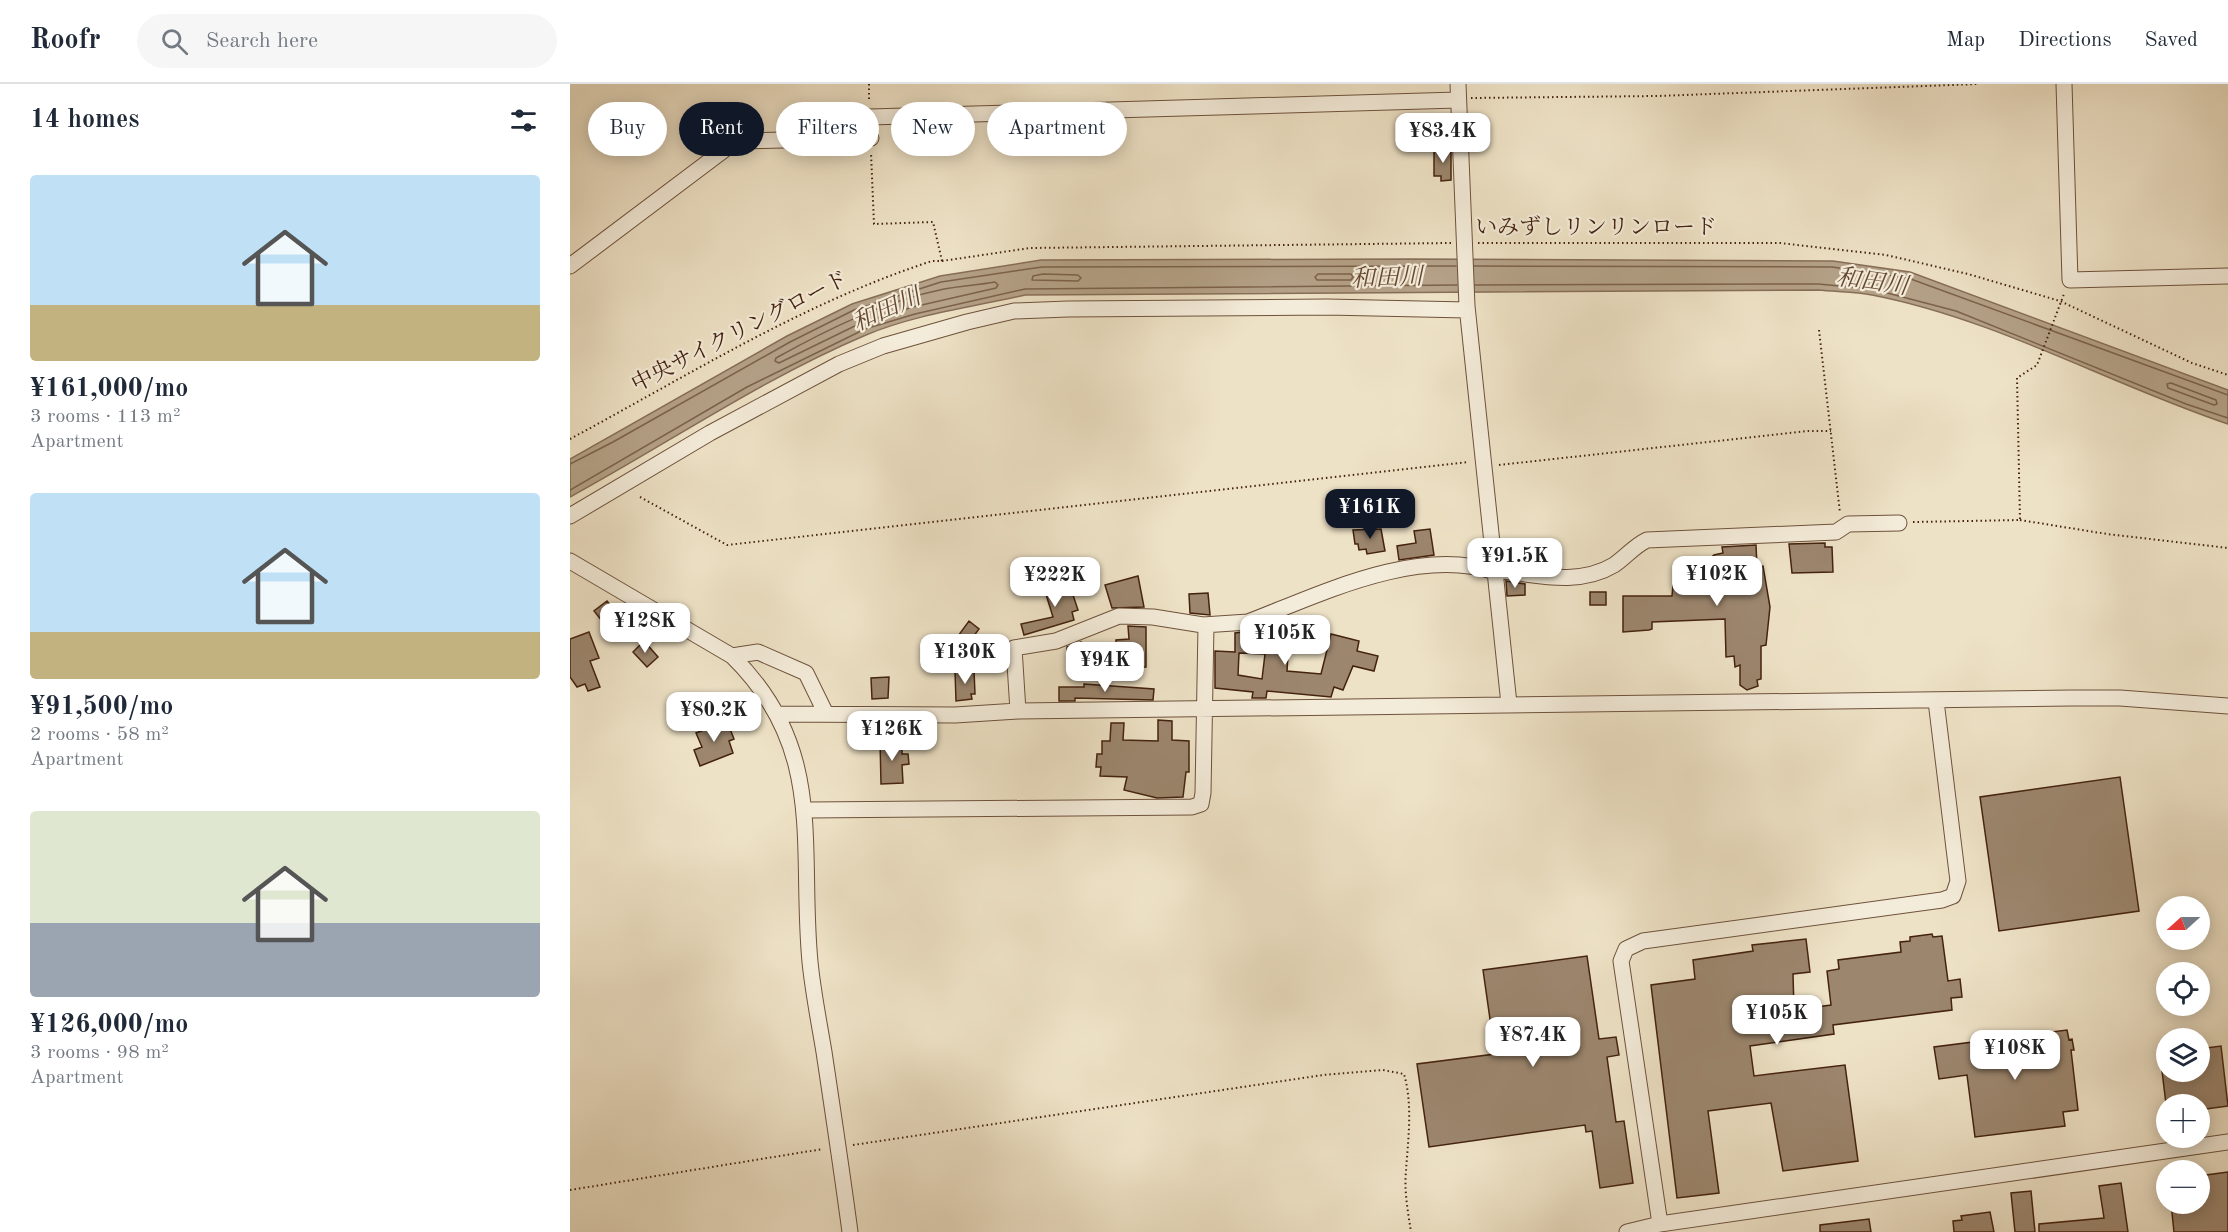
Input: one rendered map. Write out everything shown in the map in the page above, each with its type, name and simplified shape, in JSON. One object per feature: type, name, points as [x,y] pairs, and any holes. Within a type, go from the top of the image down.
[{"type":"street","points":[[2064,84],[2070,280],[2228,276]]},
{"type":"street","points":[[879,117],[1458,94],[1467,308],[1509,704]]},
{"type":"street","points":[[570,266],[736,141],[776,140]]},
{"type":"street","points":[[570,516],[710,433],[839,364],[883,346],[1014,311],[1327,307],[1467,308]]},
{"type":"street","points":[[1018,711],[1014,648],[1056,640],[1119,616],[1153,617],[1206,625],[1248,622],[1357,581],[1437,563],[1573,578],[1595,574],[1614,565],[1635,545],[1647,540],[1836,532],[1848,524],[1899,523]]},
{"type":"street","points":[[570,561],[732,656],[748,672],[779,714],[797,766],[807,833],[810,962],[850,1232]]},
{"type":"street","points":[[809,810],[1192,807],[1201,804],[1206,625]]},
{"type":"street","points":[[732,656],[758,652],[806,673],[825,714]]},
{"type":"street","points":[[779,714],[955,715],[1018,711],[2120,698],[2228,706]]},
{"type":"street","points":[[1660,1224],[1621,961],[1626,949],[1642,941],[1942,900],[1953,896],[1958,880],[1936,701]]},
{"type":"street","points":[[1627,1232],[1660,1224],[2228,1142]]},
{"type":"path","points":[[869,84],[870,102]]},
{"type":"path","points":[[1458,94],[1657,96],[1978,84]]},
{"type":"path","points":[[872,156],[874,224],[933,222],[942,261]]},
{"type":"path","name":"いみずしリンリンロード","points":[[942,261],[1030,248],[1465,249],[1780,243],[1886,255],[1968,274],[2060,301],[2192,363],[2228,375]]},
{"type":"path","name":"中央サイクリングロード","points":[[570,439],[812,307],[874,280],[932,261],[942,261]]},
{"type":"path","points":[[2020,520],[2017,378],[2037,365],[2060,301]]},
{"type":"path","points":[[1819,330],[1842,528]]},
{"type":"path","points":[[640,497],[727,545],[1484,464],[1808,431],[1831,431]]},
{"type":"path","points":[[1899,523],[2020,520],[2107,534],[2228,548]]},
{"type":"path","points":[[570,1190],[1295,1078],[1383,1070],[1404,1074],[1408,1088],[1406,1172],[1411,1232]]},
{"type":"water","name":"和田川","points":[[1041,260],[1833,261],[1910,272],[2228,390],[2228,424],[1963,320],[1918,306],[1859,293],[1818,290],[1025,295],[925,316],[885,328],[827,352],[753,391],[570,497],[570,459],[787,336],[852,304],[940,276]]},
{"type":"building","points":[[1451,149],[1451,180],[1441,181],[1441,176],[1434,176],[1434,150]]},
{"type":"building","points":[[1381,529],[1385,551],[1367,554],[1366,549],[1359,550],[1358,544],[1355,544],[1353,530]]},
{"type":"building","points":[[1430,529],[1434,555],[1399,560],[1397,546],[1416,543],[1414,531]]},
{"type":"building","points":[[1825,543],[1825,547],[1832,547],[1833,572],[1792,573],[1789,544]]},
{"type":"building","points":[[1756,545],[1757,567],[1763,566],[1770,607],[1766,645],[1761,646],[1761,679],[1757,680],[1758,686],[1747,690],[1740,685],[1740,665],[1735,667],[1734,656],[1726,657],[1725,619],[1652,622],[1652,629],[1623,632],[1623,596],[1672,596],[1673,585],[1693,585],[1699,568],[1714,555],[1723,553],[1722,547]]},
{"type":"building","points":[[1138,576],[1144,607],[1112,608],[1105,585]]},
{"type":"building","points":[[1068,580],[1078,610],[1072,612],[1074,620],[1024,635],[1021,624],[1053,617],[1044,588]]},
{"type":"building","points":[[1506,581],[1525,584],[1525,595],[1507,596]]},
{"type":"building","points":[[1590,592],[1606,592],[1606,605],[1590,605]]},
{"type":"building","points":[[1208,593],[1210,615],[1190,613],[1189,594]]},
{"type":"building","points":[[607,601],[626,625],[616,633],[613,629],[610,631],[594,611]]},
{"type":"building","points":[[969,621],[979,629],[968,644],[958,636]]},
{"type":"building","points":[[1274,622],[1280,639],[1289,640],[1287,671],[1321,674],[1331,634],[1359,641],[1357,651],[1378,656],[1374,671],[1353,666],[1343,690],[1334,687],[1331,697],[1267,691],[1266,698],[1252,698],[1253,692],[1215,688],[1215,651],[1235,652],[1235,633],[1258,630]],"holes":[[[1239,653],[1265,654],[1262,679],[1238,675]]]},
{"type":"building","points":[[1128,626],[1146,627],[1146,667],[1085,668],[1085,662],[1067,661],[1067,647],[1081,642],[1081,644],[1116,645],[1116,640],[1129,639]]},
{"type":"building","points":[[589,632],[599,658],[590,661],[600,687],[588,691],[585,684],[577,687],[570,677],[570,639]]},
{"type":"building","points":[[644,641],[658,657],[647,667],[633,652]]},
{"type":"building","points":[[955,671],[974,671],[975,694],[971,694],[972,699],[956,701]]},
{"type":"building","points":[[889,677],[888,698],[872,699],[871,678]]},
{"type":"building","points":[[1084,684],[1154,689],[1153,700],[1075,698],[1075,701],[1059,701],[1059,687],[1084,687]]},
{"type":"building","points":[[754,711],[754,726],[730,726],[730,712]]},
{"type":"building","points":[[1158,720],[1172,721],[1172,740],[1189,741],[1189,772],[1186,772],[1183,797],[1157,798],[1124,790],[1127,777],[1100,776],[1101,767],[1096,767],[1097,754],[1102,754],[1102,741],[1110,741],[1111,723],[1124,723],[1123,740],[1158,741]]},
{"type":"building","points":[[727,721],[734,739],[729,741],[733,753],[700,766],[694,750],[702,747],[696,733]]},
{"type":"building","points":[[880,740],[902,740],[902,754],[908,754],[909,764],[902,765],[903,783],[881,784]]},
{"type":"building","points":[[2120,777],[2139,911],[1999,931],[1980,797]]},
{"type":"building","points":[[1932,934],[1933,937],[1942,936],[1948,981],[1960,979],[1962,997],[1951,998],[1952,1010],[1833,1025],[1834,1034],[1750,1046],[1754,1076],[1845,1065],[1858,1161],[1783,1171],[1771,1103],[1708,1111],[1719,1193],[1677,1198],[1651,985],[1695,979],[1693,960],[1753,951],[1752,945],[1806,939],[1810,972],[1793,974],[1794,1010],[1831,1005],[1827,971],[1839,969],[1838,960],[1901,952],[1900,942],[1910,941],[1910,937]]},
{"type":"building","points":[[1587,956],[1599,1039],[1616,1037],[1619,1055],[1607,1057],[1616,1122],[1624,1121],[1633,1183],[1600,1188],[1592,1131],[1586,1132],[1585,1125],[1429,1147],[1417,1064],[1495,1054],[1483,970]]},
{"type":"building","points":[[2067,1030],[2074,1050],[2071,1050],[2078,1110],[2063,1112],[2065,1126],[1975,1137],[1967,1075],[1939,1079],[1934,1047]]},
{"type":"building","points":[[2221,1046],[2228,1106],[2210,1108],[2210,1094],[2165,1094],[2163,1082],[2210,1082],[2210,1048]]},
{"type":"building","points":[[2228,1172],[2228,1232],[2174,1232],[2172,1214],[2210,1214],[2210,1174]]},
{"type":"building","points":[[2121,1183],[2128,1232],[2039,1232],[2039,1224],[2104,1218],[2099,1186]]},
{"type":"building","points":[[2031,1191],[2035,1232],[2015,1232],[2011,1193]]},
{"type":"building","points":[[1990,1212],[1994,1232],[1954,1232],[1953,1221],[1962,1220],[1961,1216]]},
{"type":"building","points":[[1869,1219],[1871,1232],[1820,1232],[1820,1225]]}]
